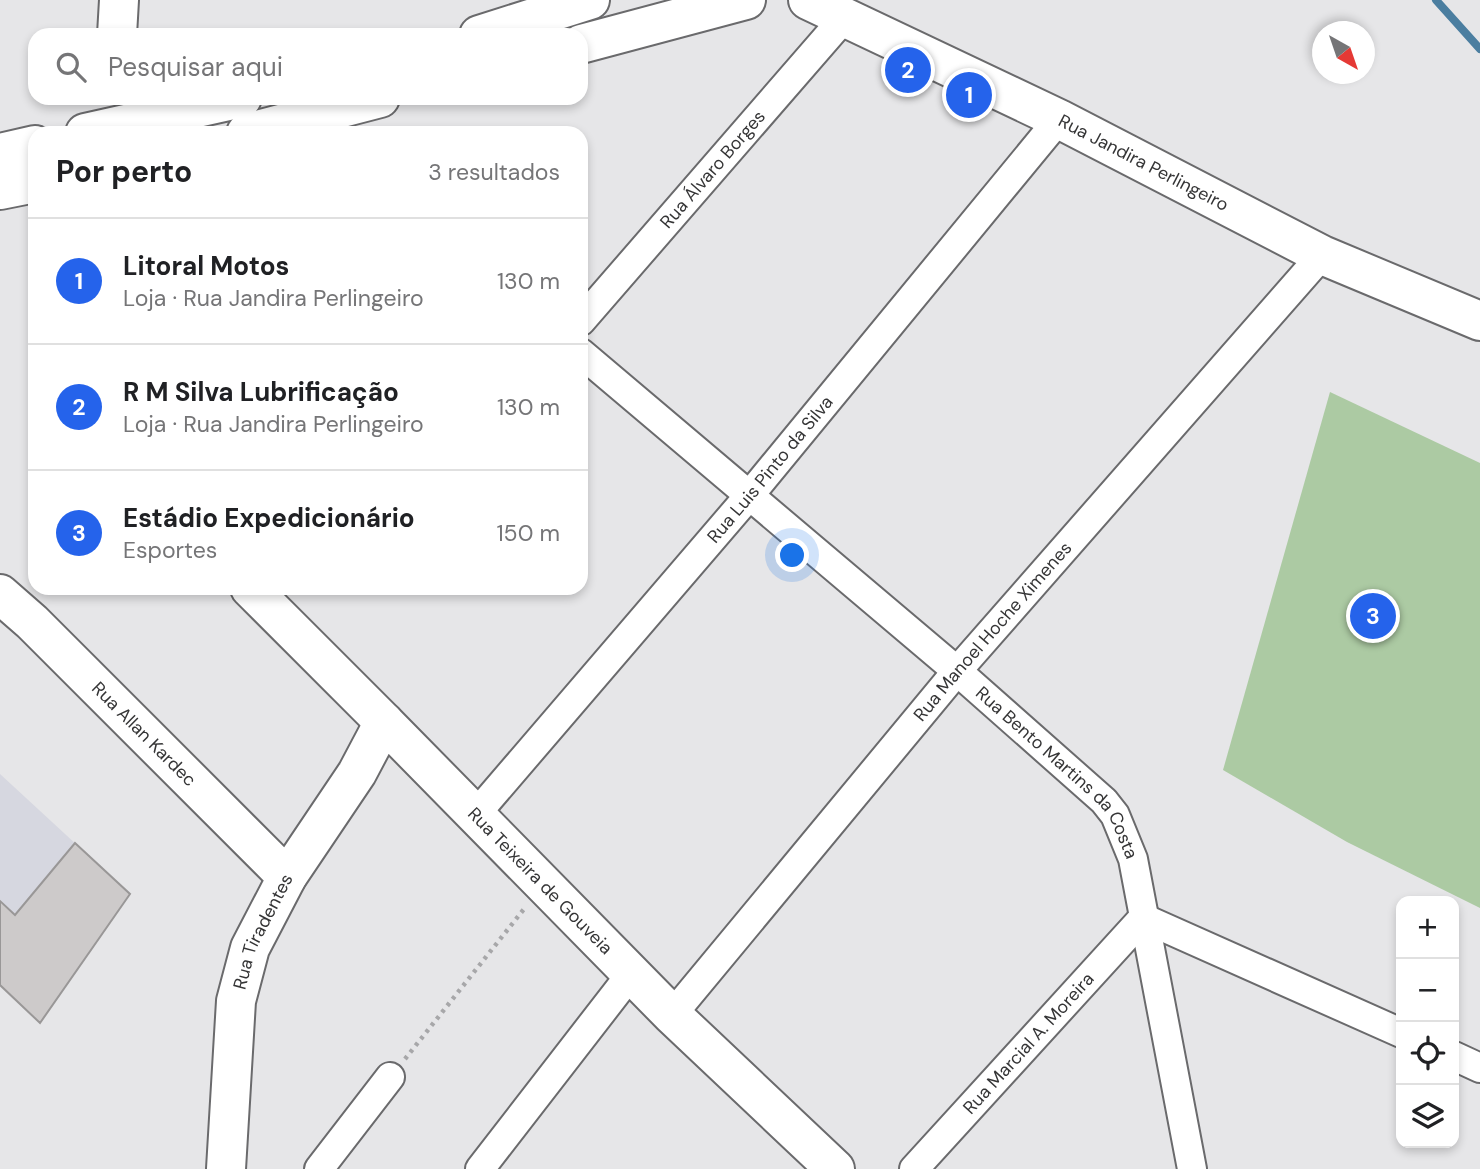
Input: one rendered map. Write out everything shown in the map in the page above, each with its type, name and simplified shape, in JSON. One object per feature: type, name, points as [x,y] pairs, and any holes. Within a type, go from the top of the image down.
[{"type":"main road","points":[[117,28],[119,0]]},
{"type":"main road","points":[[501,28],[590,0]]},
{"type":"main road","points":[[588,42],[746,0]]},
{"type":"main road","name":"Rua Jandira Perlingeiro","points":[[808,0],[1059,119],[1322,255],[1480,321]]},
{"type":"main road","points":[[106,123],[204,105]]},
{"type":"main road","points":[[275,126],[355,105]]},
{"type":"main road","points":[[0,153],[28,147]]},
{"type":"main road","points":[[0,190],[28,184]]},
{"type":"main road","name":"Rua Allan Kardec","points":[[0,594],[32,622],[287,877]]},
{"type":"main road","name":"Rua Teixeira de Gouveia","points":[[257,595],[672,1015],[835,1169]]},
{"type":"main road","name":"Rua Tiradentes","points":[[226,1169],[236,1002],[250,948],[287,877],[358,773],[384,722]]},
{"type":"main road","points":[[358,773],[417,754]]},
{"type":"street","name":"Rua Álvaro Borges","points":[[588,313],[844,18]]},
{"type":"street","name":"Rua Luis Pinto da Silva","points":[[476,814],[748,497],[1059,119]]},
{"type":"street","name":"Rua Manoel Hoche Ximenes","points":[[672,1015],[957,671],[1322,255]]},
{"type":"street","name":"Rua Bento Martins da Costa","points":[[588,359],[957,671],[1115,815],[1133,859],[1192,1169]]},
{"type":"street","points":[[1143,918],[1396,1031]]},
{"type":"street","name":"Rua Marcial A. Moreira","points":[[914,1169],[1143,918]]},
{"type":"street","points":[[480,1169],[631,974]]},
{"type":"street","points":[[1459,1058],[1480,1068]]},
{"type":"street","points":[[319,1169],[390,1077]]},
{"type":"path","points":[[390,1077],[544,884]]},
{"type":"shaded area","points":[[0,774],[130,894],[40,1023],[0,985]]},
{"type":"green space","points":[[1330,392],[1480,463],[1480,908],[1347,842],[1223,770]]},
{"type":"building","points":[[75,843],[130,894],[40,1023],[0,985],[0,901],[15,915]]},
{"type":"waterway","points":[[1436,0],[1480,49]]},
{"type":"place","name":"R M Silva Lubrificação","points":[[908,70]]},
{"type":"place","name":"Litoral Motos","points":[[969,95]]},
{"type":"place","name":"Estádio Expedicionário","points":[[1373,616]]}]
